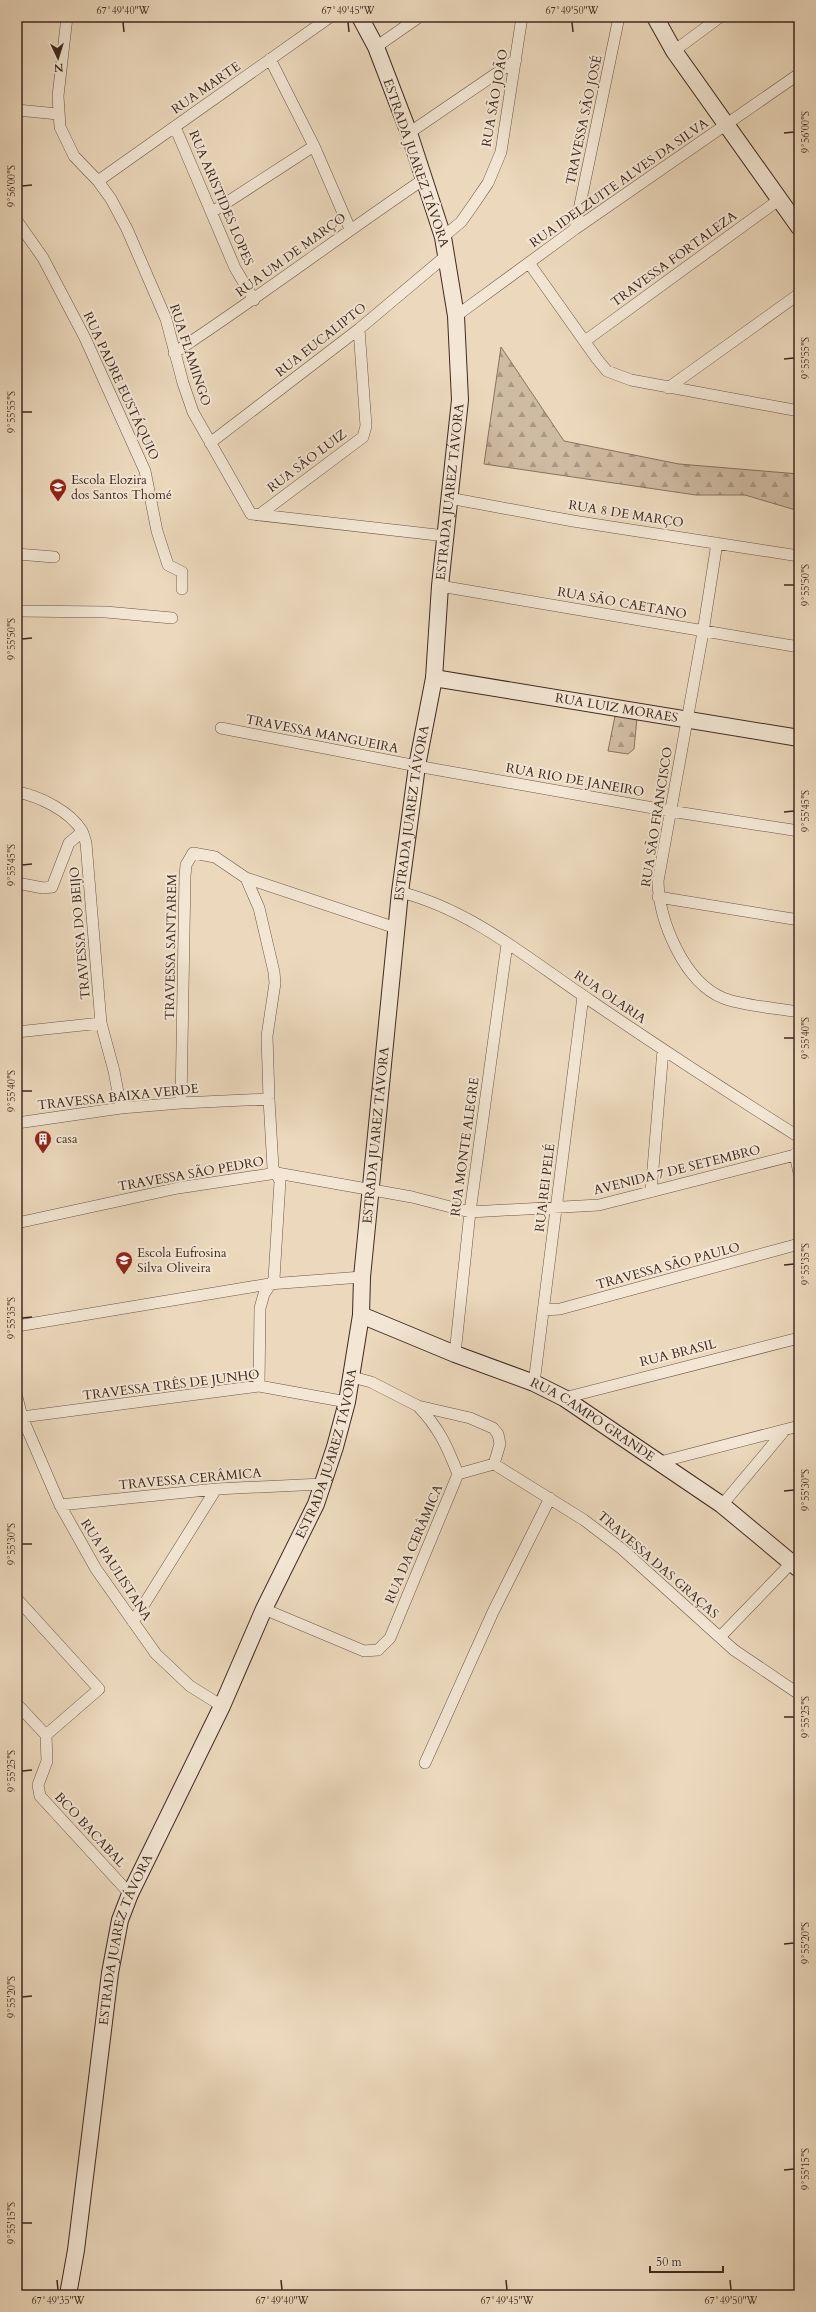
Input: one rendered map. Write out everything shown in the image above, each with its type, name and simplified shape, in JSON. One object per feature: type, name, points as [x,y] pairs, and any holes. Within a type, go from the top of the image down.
[{"type":"street","name":"RUA FLAMINGO","points":[[67,17],[58,96],[60,127],[74,156],[98,181],[111,199],[127,229],[166,319],[174,353],[193,412],[210,443],[255,514]]},
{"type":"street","name":"RUA MARTE","points":[[98,181],[330,17]]},
{"type":"street","name":"ESTRADA JUAREZ TÁVORA","points":[[68,2295],[76,2250],[110,1973],[120,1920],[130,1894],[222,1706],[264,1609],[316,1504],[347,1402],[361,1315],[362,1277],[396,928],[418,766],[434,678],[440,586],[460,400],[456,316],[444,237],[409,134],[376,47],[360,17]]},
{"type":"street","points":[[376,47],[419,17]]},
{"type":"street","name":"RUA SÃO JOÃO","points":[[444,237],[461,222],[477,200],[488,182],[501,152],[522,17]]},
{"type":"street","name":"TRAVESSA SÃO JOSÉ","points":[[575,229],[619,17]]},
{"type":"street","points":[[655,17],[674,51],[725,126],[780,199],[799,227]]},
{"type":"street","points":[[674,51],[720,17]]},
{"type":"street","points":[[270,59],[314,146],[350,228]]},
{"type":"street","points":[[409,134],[516,60]]},
{"type":"street","name":"RUA IDELZUITE ALVES DA SILVA","points":[[456,316],[575,229],[799,74]]},
{"type":"street","points":[[17,110],[58,114]]},
{"type":"street","name":"RUA ARISTIDES LOPES","points":[[175,127],[235,268],[254,300]]},
{"type":"street","points":[[212,212],[314,146]]},
{"type":"street","name":"RUA UM DE MARÇO","points":[[174,353],[254,300],[350,228],[424,178]]},
{"type":"street","name":"TRAVESSA FORTALEZA","points":[[585,341],[780,199]]},
{"type":"street","name":"RUA PADRE EUSTÁQUIO","points":[[17,221],[43,258],[81,332],[145,471],[157,531],[168,565],[182,572],[182,589]]},
{"type":"street","name":"RUA EUCALIPTO","points":[[210,443],[359,329],[447,255]]},
{"type":"street","points":[[529,263],[608,371],[617,376],[668,388],[799,411]]},
{"type":"street","points":[[668,388],[799,294]]},
{"type":"street","name":"RUA SÃO LUIZ","points":[[255,514],[363,437],[366,426],[359,329]]},
{"type":"street","name":"RUA 8 DE MARÇO","points":[[449,498],[573,521],[799,556]]},
{"type":"street","points":[[255,514],[446,536]]},
{"type":"street","name":"RUA SÃO FRANCISCO","points":[[717,543],[703,632],[658,881],[658,897],[662,917],[667,929],[688,968],[704,988],[724,998],[799,1012]]},
{"type":"street","points":[[17,554],[54,557]]},
{"type":"street","name":"RUA SÃO CAETANO","points":[[440,586],[703,632],[799,647]]},
{"type":"street","points":[[17,610],[106,612],[172,618]]},
{"type":"street","name":"RUA LUIZ MORAES","points":[[434,678],[799,738]]},
{"type":"street","name":"TRAVESSA MANGUEIRA","points":[[221,728],[418,766]]},
{"type":"street","name":"RUA RIO DE JANEIRO","points":[[418,766],[670,811],[799,831]]},
{"type":"street","points":[[17,792],[32,795],[55,808],[82,832],[69,843],[52,887],[43,888],[17,883]]},
{"type":"street","name":"TRAVESSA DO BEIJO","points":[[82,832],[86,843],[101,1023],[114,1071],[121,1108]]},
{"type":"street","name":"TRAVESSA SANTAREM","points":[[181,1103],[186,865],[193,853],[215,857],[246,878]]},
{"type":"street","points":[[246,878],[396,928]]},
{"type":"street","points":[[246,878],[259,908],[275,983],[268,1036],[269,1099],[273,1168],[280,1181],[275,1274],[274,1278],[269,1284],[260,1308],[258,1386]]},
{"type":"street","name":"RUA OLARIA","points":[[400,892],[436,902],[458,913],[507,944],[663,1050],[799,1137]]},
{"type":"street","points":[[658,897],[799,920]]},
{"type":"street","name":"RUA MONTE ALEGRE","points":[[455,1354],[470,1212],[507,944]]},
{"type":"street","name":"RUA REI PELÉ","points":[[534,1383],[558,1206],[583,996]]},
{"type":"street","points":[[17,1032],[101,1023]]},
{"type":"street","points":[[650,1192],[663,1050]]},
{"type":"street","name":"TRAVESSA BAIXA VERDE","points":[[17,1122],[121,1108],[181,1103],[269,1099]]},
{"type":"street","points":[[797,1154],[799,1173]]},
{"type":"street","name":"AVENIDA 7 DE SETEMBRO","points":[[371,1191],[412,1197],[470,1212],[558,1206],[599,1205],[797,1154]]},
{"type":"street","name":"TRAVESSA SÃO PEDRO","points":[[17,1223],[178,1188],[277,1173],[371,1191]]},
{"type":"street","name":"TRAVESSA SÃO PAULO","points":[[544,1310],[560,1309],[799,1244]]},
{"type":"street","points":[[17,1326],[269,1284],[362,1277]]},
{"type":"street","name":"RUA CAMPO GRANDE","points":[[361,1315],[455,1354],[534,1383],[564,1398],[722,1505],[797,1563]]},
{"type":"street","name":"RUA BRASIL","points":[[564,1398],[602,1387],[799,1338]]},
{"type":"street","points":[[352,1377],[370,1382],[418,1406],[470,1418],[493,1428],[498,1434],[500,1444],[494,1464]]},
{"type":"street","name":"TRAVESSA TRÊS DE JUNHO","points":[[20,1412],[258,1386],[347,1402]]},
{"type":"street","name":"RUA PAULISTANA","points":[[17,1397],[20,1412],[60,1505],[96,1569],[143,1638],[171,1670],[190,1686],[222,1706]]},
{"type":"street","points":[[418,1406],[433,1422],[446,1444],[458,1474]]},
{"type":"street","points":[[660,1462],[799,1426]]},
{"type":"street","points":[[722,1505],[784,1430]]},
{"type":"street","name":"RUA DA CERÂMICA","points":[[264,1609],[364,1651],[373,1652],[382,1647],[390,1638],[458,1474],[494,1464]]},
{"type":"street","name":"TRAVESSA DAS GRAÇAS","points":[[494,1464],[584,1520],[622,1549],[734,1650],[799,1694]]},
{"type":"street","name":"TRAVESSA CERÂMICA","points":[[60,1505],[216,1489],[322,1484]]},
{"type":"street","points":[[133,1622],[216,1489]]},
{"type":"street","points":[[425,1763],[493,1612],[550,1498]]},
{"type":"street","points":[[720,1637],[797,1563]]},
{"type":"street","points":[[17,1600],[98,1689],[46,1735],[17,1704]]},
{"type":"street","name":"BCO BACABAL","points":[[46,1735],[47,1761],[39,1780],[40,1796],[130,1894]]},
{"type":"green space","points":[[501,347],[564,441],[679,464],[799,474],[799,511],[745,495],[696,495],[484,464]]},
{"type":"green space","points":[[615,716],[637,718],[634,749],[628,754],[608,751]]},
{"type":"place","name":"Escola Elozira dos Santos Thomé","points":[[58,502]]},
{"type":"place","name":"casa","points":[[43,1154]]},
{"type":"place","name":"Escola Eufrosina Silva Oliveira","points":[[124,1275]]}]
